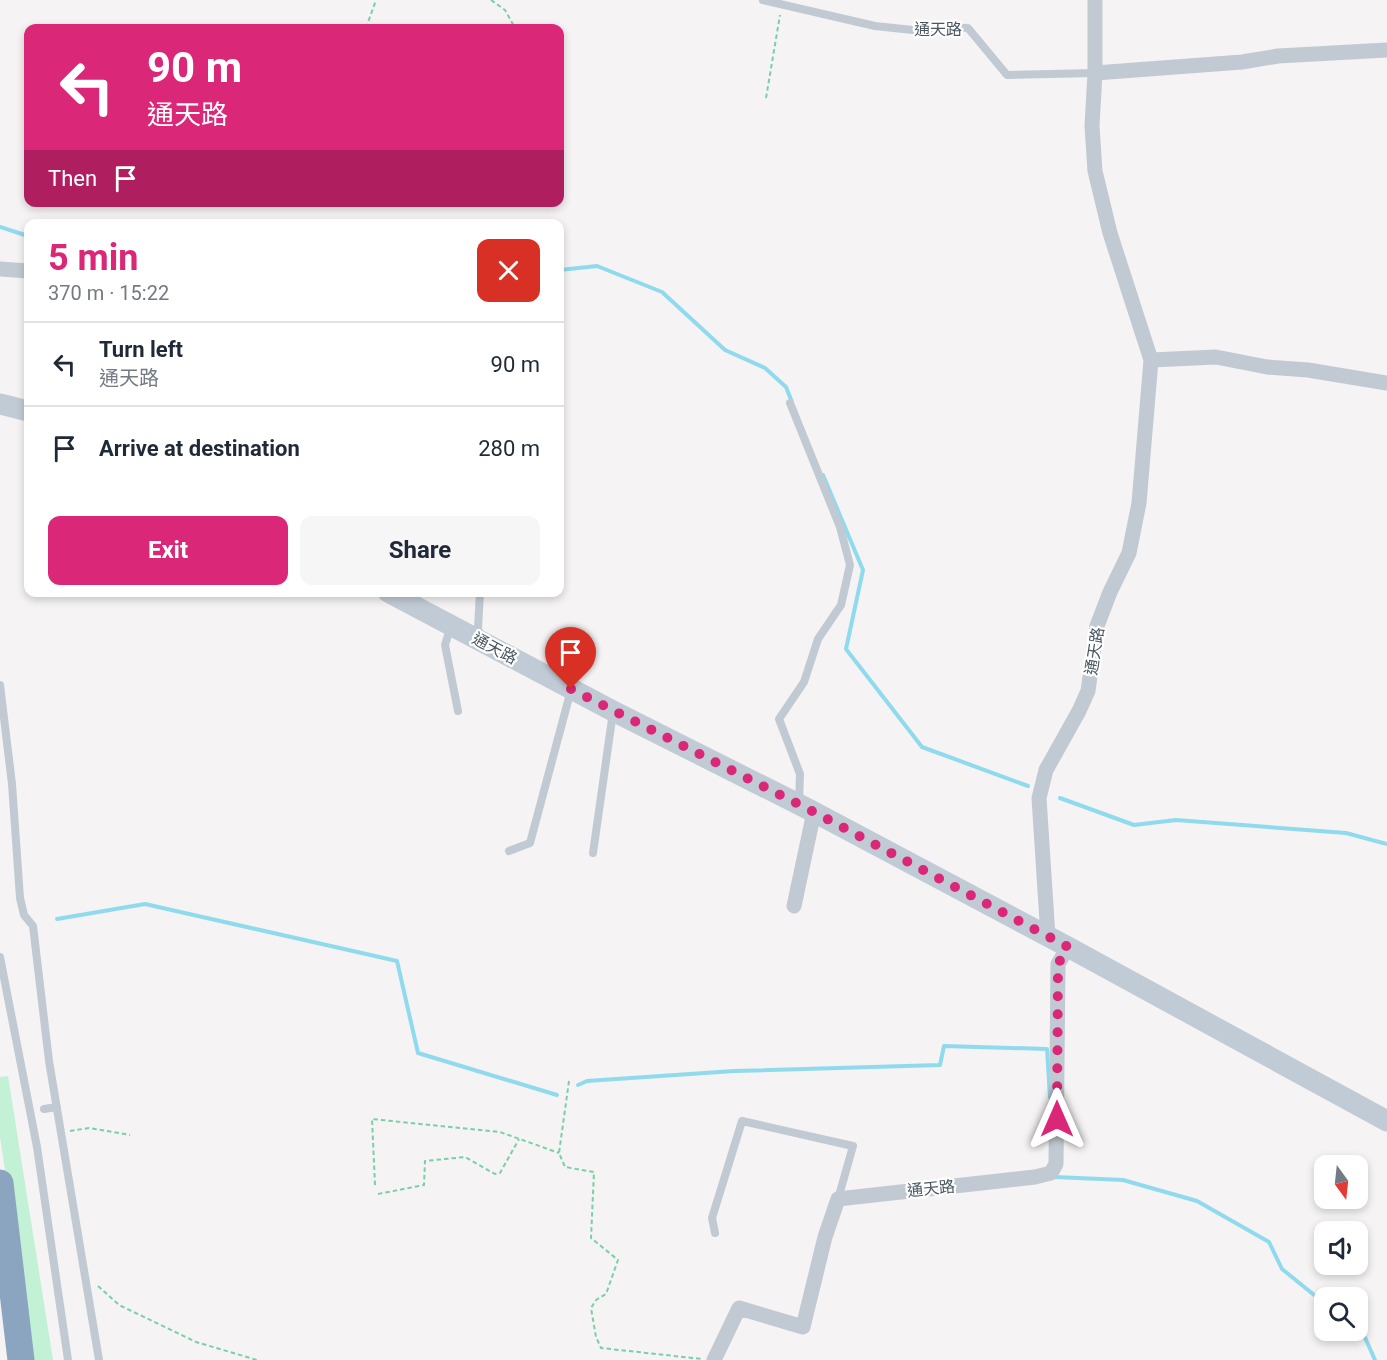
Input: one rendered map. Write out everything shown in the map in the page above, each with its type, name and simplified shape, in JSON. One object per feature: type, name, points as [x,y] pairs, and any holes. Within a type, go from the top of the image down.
[{"type":"highway","points":[[0,1183],[21,1360]]},
{"type":"street","name":"通天路","points":[[1048,937],[1039,798],[1046,770],[1088,691],[1097,626],[1129,553],[1139,503],[1151,360],[1110,233],[1095,171],[1092,126],[1095,0]]},
{"type":"street","points":[[1095,73],[1242,62],[1278,56],[1387,50]]},
{"type":"street","points":[[0,268],[24,271]]},
{"type":"street","points":[[1151,360],[1216,357],[1267,367],[1308,370],[1387,383]]},
{"type":"street","points":[[0,404],[24,410]]},
{"type":"street","name":"通天路","points":[[403,597],[571,689],[806,808],[1068,947],[1387,1121]]},
{"type":"street","points":[[794,906],[806,808]]},
{"type":"street","name":"通天路","points":[[838,1199],[1035,1177],[1051,1173],[1056,1164],[1058,964],[1068,947]]},
{"type":"street","points":[[712,1360],[739,1308],[803,1327],[825,1238],[838,1199]]},
{"type":"lane","name":"通天路","points":[[763,0],[875,26],[922,32],[941,27],[969,28],[1007,75],[1095,73]]},
{"type":"lane","points":[[790,403],[840,527],[850,565],[840,605],[818,639],[804,682],[779,719],[800,774],[806,808]]},
{"type":"lane","points":[[480,597],[478,628],[481,640]]},
{"type":"lane","points":[[451,624],[445,645],[458,711]]},
{"type":"lane","points":[[0,684],[12,784],[20,898],[24,915],[33,926],[49,1060],[99,1360]]},
{"type":"lane","points":[[508,850],[530,843],[571,689]]},
{"type":"lane","points":[[593,853],[613,711]]},
{"type":"lane","points":[[0,957],[37,1147],[68,1360]]},
{"type":"lane","points":[[44,1109],[57,1107]]},
{"type":"lane","points":[[715,1233],[712,1218],[742,1121],[853,1146],[838,1199]]},
{"type":"path","points":[[367,24],[376,0]]},
{"type":"path","points":[[491,0],[505,10],[512,24]]},
{"type":"path","points":[[766,98],[782,3]]},
{"type":"path","points":[[569,1081],[559,1153],[566,1167],[594,1172],[591,1238],[618,1260],[606,1294],[596,1300],[591,1308],[596,1337],[601,1348],[712,1360]]},
{"type":"path","points":[[375,1185],[372,1119],[500,1132],[559,1153]]},
{"type":"path","points":[[61,1132],[89,1128],[130,1135]]},
{"type":"path","points":[[378,1194],[424,1185],[425,1161],[465,1157],[495,1174],[500,1173],[519,1139]]},
{"type":"path","points":[[85,1273],[119,1305],[196,1342],[257,1360]]},
{"type":"green space","points":[[8,1076],[53,1360],[34,1360],[0,1137],[0,1077]]},
{"type":"waterway","points":[[0,227],[24,235]]},
{"type":"waterway","points":[[564,270],[597,266],[662,292],[725,350],[765,368],[786,387],[792,402]]},
{"type":"waterway","points":[[823,475],[863,570],[846,649],[922,747],[1028,786]]},
{"type":"waterway","points":[[1060,798],[1134,825],[1176,820],[1346,833],[1387,844]]},
{"type":"waterway","points":[[57,919],[145,904],[397,961],[418,1053],[557,1095]]},
{"type":"waterway","points":[[578,1085],[587,1081],[734,1071],[940,1065],[944,1046],[1047,1049],[1050,1097]]},
{"type":"waterway","points":[[1055,1177],[1123,1180],[1197,1201],[1269,1242],[1282,1269],[1314,1295]]},
{"type":"waterway","points":[[1367,1341],[1375,1360]]},
{"type":"route","points":[[571,689],[814,812],[1068,947],[1058,964],[1057,1119]]}]
